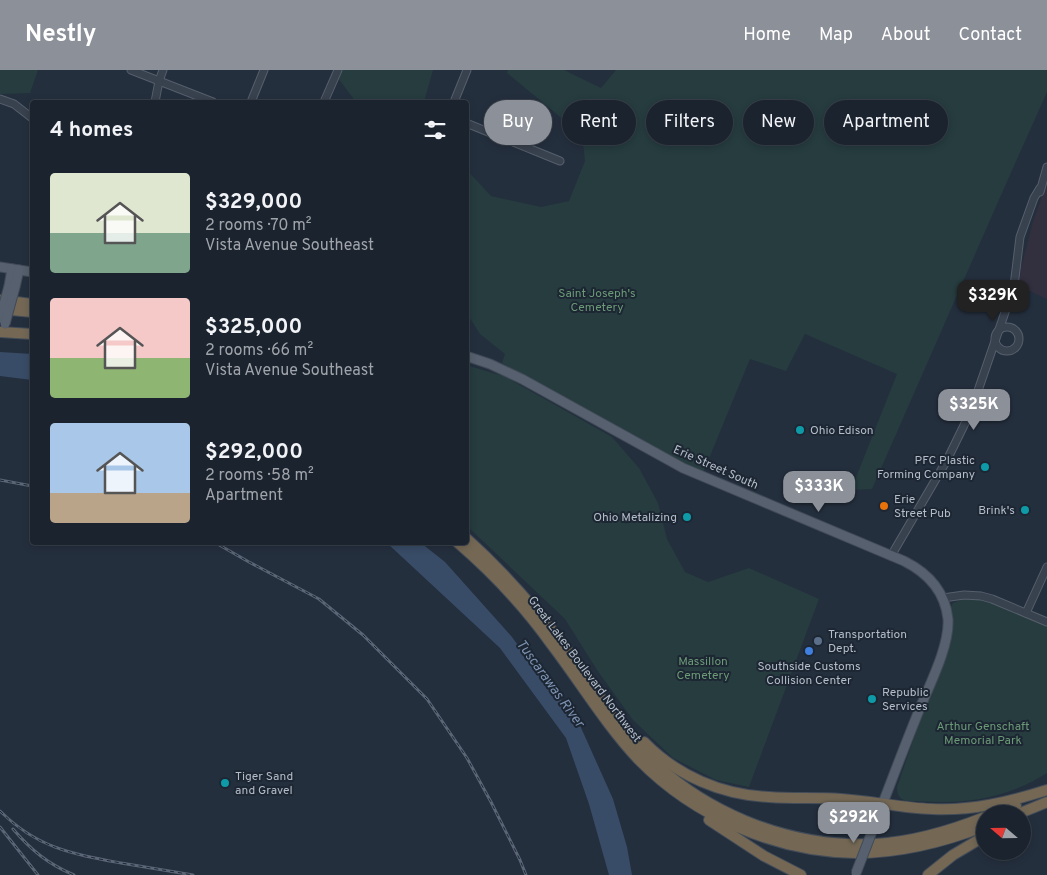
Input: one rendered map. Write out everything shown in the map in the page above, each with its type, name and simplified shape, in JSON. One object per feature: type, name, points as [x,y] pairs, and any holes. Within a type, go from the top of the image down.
[{"type":"highway","points":[[0,300],[30,304]]},
{"type":"highway","points":[[0,309],[30,312]]},
{"type":"highway","points":[[1,329],[30,334]]},
{"type":"highway","name":"Great Lakes Boulevard Northwest","points":[[469,541],[524,596],[564,646],[617,721],[638,745],[659,767],[680,784],[724,811],[749,823],[778,833],[804,839],[846,844],[876,844],[902,841],[962,826],[976,821]]},
{"type":"highway","name":"Great Lakes Boulevard Northwest","points":[[460,545],[496,578],[524,609],[604,717],[638,758],[676,792],[701,809],[721,820],[772,840],[827,851],[855,853],[896,850],[926,845],[976,829]]},
{"type":"highway","points":[[581,670],[630,727],[671,766],[695,779],[724,790],[769,798],[834,798],[932,809],[961,809],[1003,803],[1047,792]]},
{"type":"highway","points":[[604,717],[626,750],[669,791],[748,846],[801,875]]},
{"type":"highway","points":[[1016,805],[1047,792]]},
{"type":"highway","points":[[1031,809],[1047,802]]},
{"type":"highway","points":[[1031,814],[1047,806]]},
{"type":"highway","points":[[928,875],[976,842]]},
{"type":"main road","points":[[0,267],[30,272]]},
{"type":"main road","points":[[1,329],[16,270]]},
{"type":"main road","name":"Erie Street South","points":[[469,357],[490,364],[522,379],[684,468],[913,566],[927,576],[936,586],[943,598],[946,611],[948,624],[945,644],[855,874]]},
{"type":"street","points":[[131,70],[209,100]]},
{"type":"street","points":[[155,100],[163,70]]},
{"type":"street","points":[[252,100],[264,70]]},
{"type":"street","points":[[325,100],[338,70]]},
{"type":"street","points":[[455,100],[467,70]]},
{"type":"street","points":[[0,99],[14,104],[30,116]]},
{"type":"street","points":[[469,124],[560,161]]},
{"type":"street","points":[[891,556],[936,480],[956,442],[976,397],[1014,286],[1018,256],[1039,198],[1040,188],[1047,167]]},
{"type":"street","points":[[1026,613],[1047,567]]},
{"type":"street","points":[[943,598],[964,595],[981,596],[1047,622]]},
{"type":"shaded area","points":[[1047,182],[1047,299],[1019,286],[1021,268],[1033,222]]},
{"type":"green space","points":[[0,70],[38,70],[30,93],[0,94]]},
{"type":"green space","points":[[341,70],[433,70],[425,100],[354,100],[338,78]]},
{"type":"green space","name":"Saint Joseph's Cemetery","points":[[508,70],[564,70],[601,88],[616,70],[1047,70],[1047,92],[872,489],[851,490],[897,374],[805,334],[786,371],[750,359],[703,473],[502,363],[505,354],[480,334],[469,317],[469,172],[491,196],[541,207],[569,201],[585,161],[583,145],[636,145],[636,100],[562,100],[562,118],[552,110],[552,100],[540,100],[507,73]]},
{"type":"green space","name":"Massillon Cemetery","points":[[469,366],[506,377],[612,437],[639,468],[658,503],[667,539],[685,572],[708,582],[749,568],[819,599],[749,787],[716,780],[673,758],[633,720],[597,670],[565,619],[469,528]]},
{"type":"green space","name":"Arthur Genschaft Memorial Park","points":[[966,598],[984,600],[1047,626],[1047,773],[1018,788],[986,798],[957,802],[906,801],[899,796],[897,787],[928,697],[950,608],[953,603]]},
{"type":"water","points":[[0,352],[30,354],[30,380],[0,376]]},
{"type":"water","points":[[389,545],[424,545],[445,562],[512,637],[578,721],[613,799],[627,847],[632,875],[609,875],[589,804],[566,738],[500,648]]},
{"type":"railway","points":[[0,480],[30,486]]},
{"type":"railway","points":[[219,545],[319,599],[363,635],[427,699],[467,758],[491,802],[526,875]]},
{"type":"railway","points":[[0,811],[28,833],[56,848],[103,860],[193,875]]},
{"type":"railway","points":[[0,827],[38,875]]},
{"type":"railway","points":[[13,829],[40,856],[74,875]]},
{"type":"place","name":"Ohio Edison","points":[[800,430]]},
{"type":"place","name":"PFC Plastic Forming Company","points":[[985,467]]},
{"type":"place","name":"Erie Street Pub","points":[[884,506]]},
{"type":"place","name":"Brink's","points":[[1025,510]]},
{"type":"place","name":"Ohio Metalizing","points":[[687,517]]},
{"type":"place","name":"Transportation Dept.","points":[[818,641]]},
{"type":"place","name":"Southside Customs Collision Center","points":[[809,651]]},
{"type":"place","name":"Republic Services","points":[[872,699]]},
{"type":"place","name":"Tiger Sand and Gravel","points":[[225,783]]},
{"type":"water label","name":"Tuscarawas River","points":[[551,683]]}]
